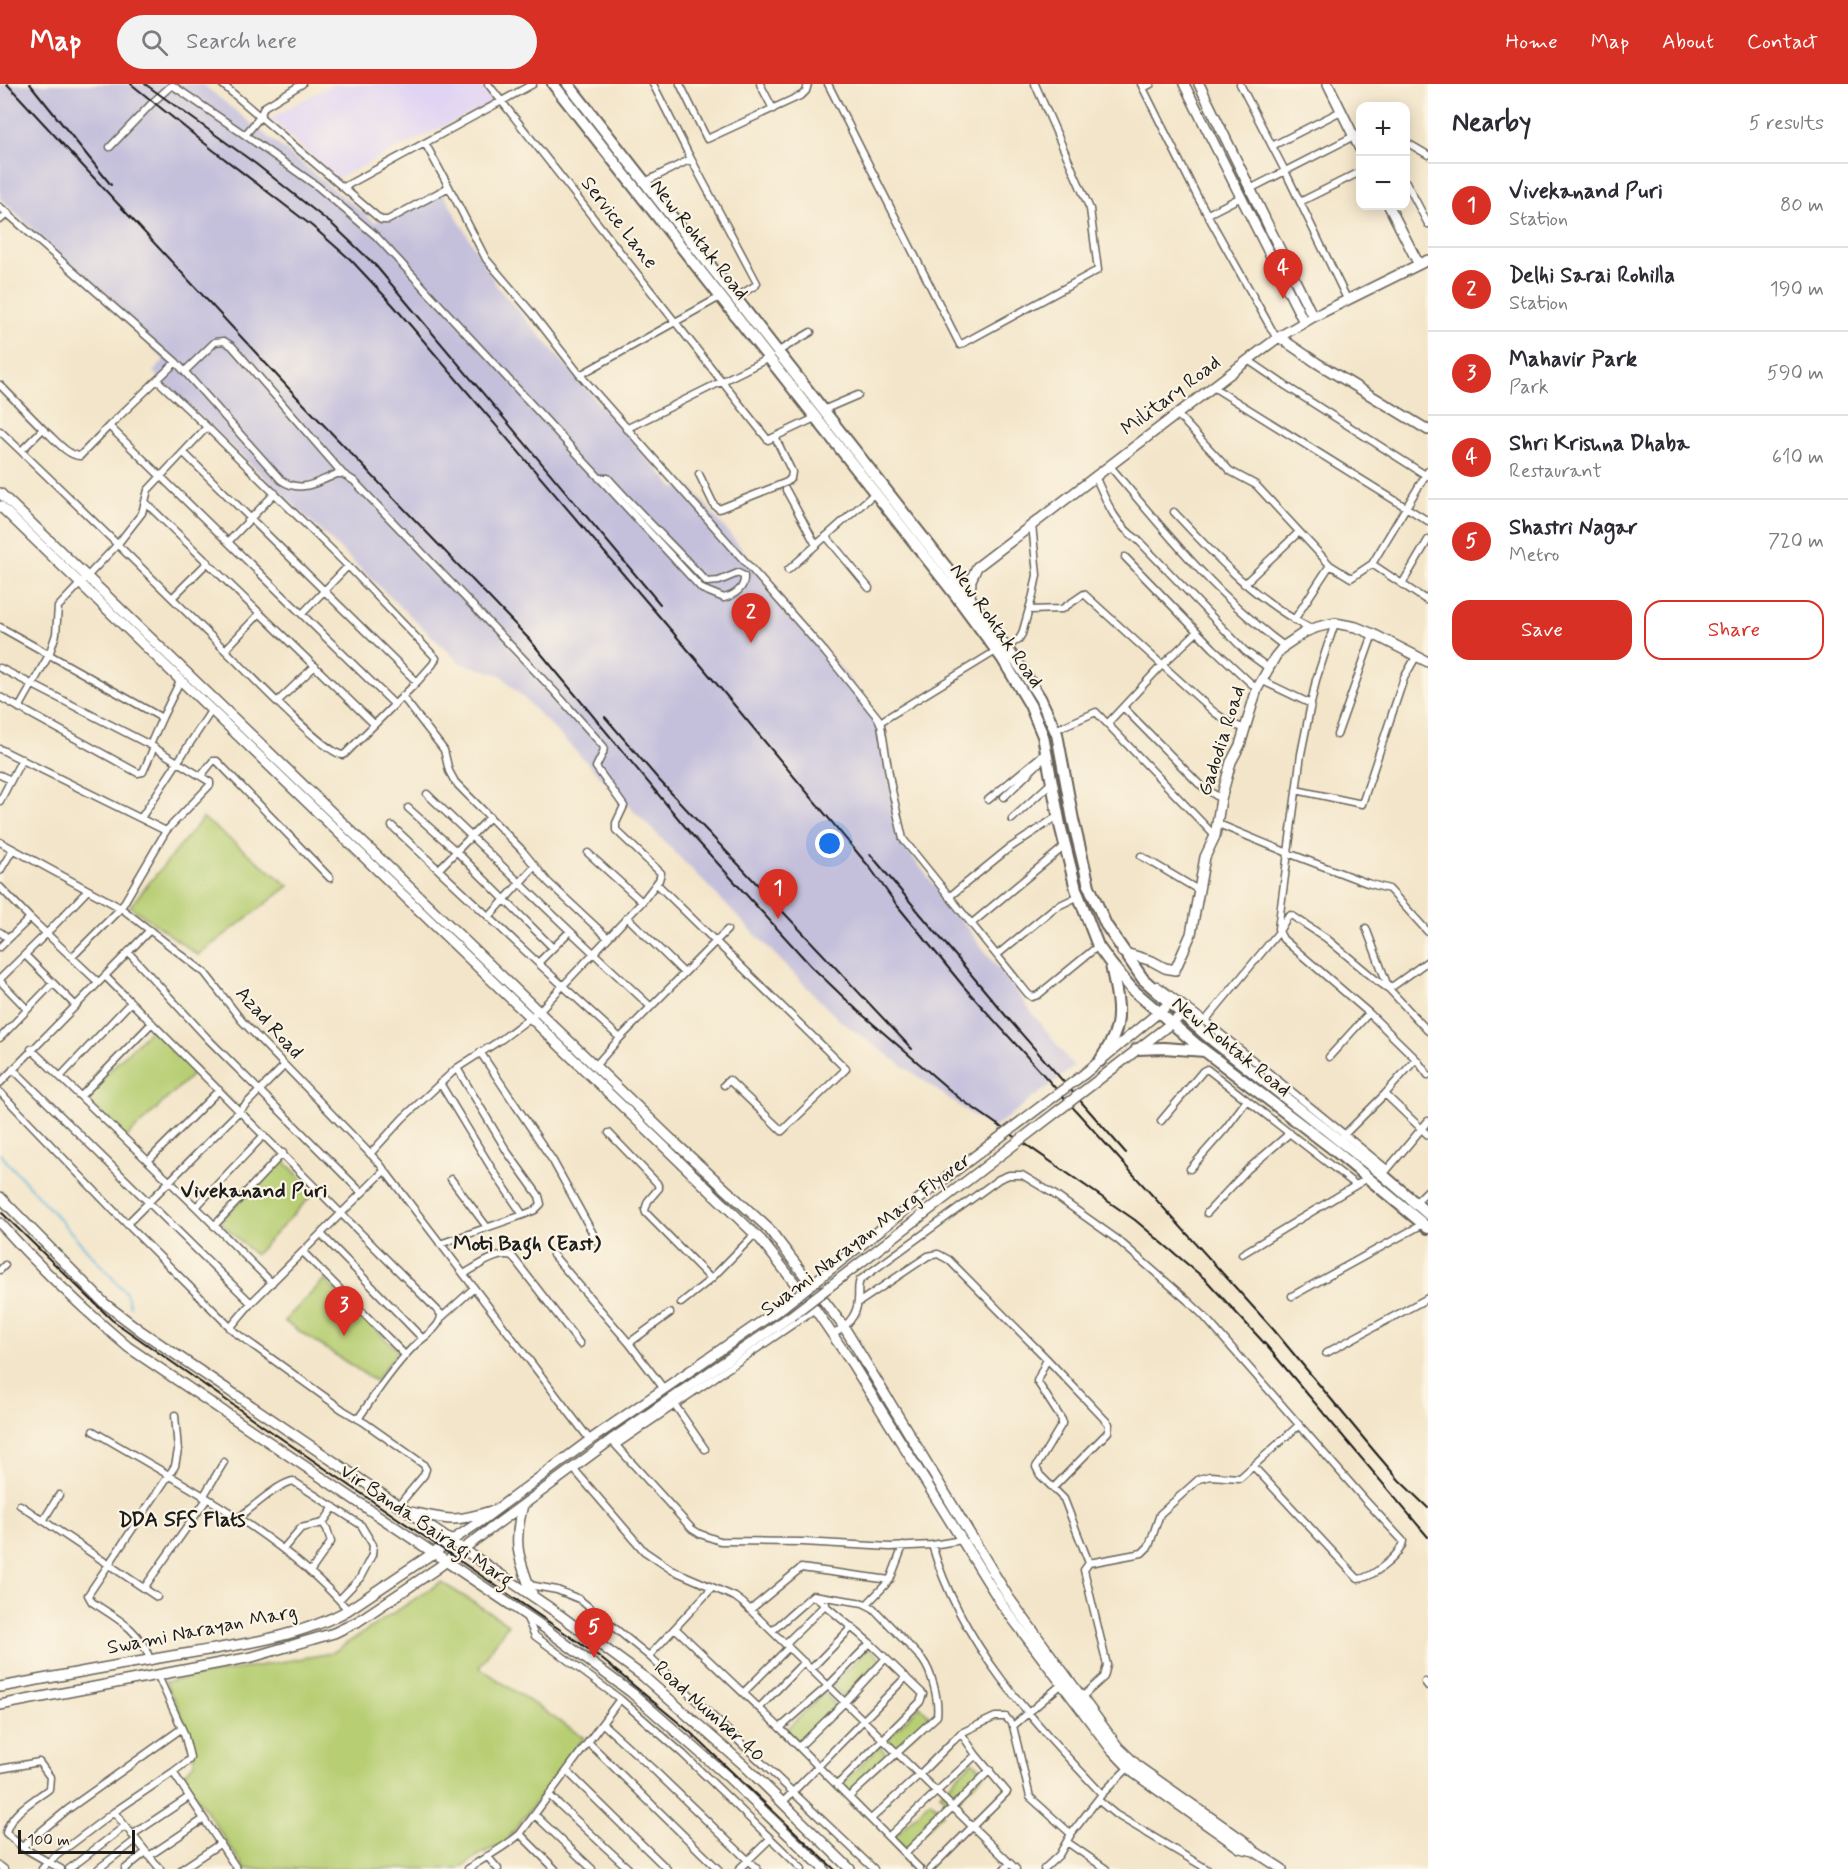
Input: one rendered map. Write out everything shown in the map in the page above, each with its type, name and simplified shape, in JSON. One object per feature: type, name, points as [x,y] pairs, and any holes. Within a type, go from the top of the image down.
[{"type":"main road","name":"New Rohtak Road","points":[[553,84],[720,297],[773,355]]},
{"type":"main road","name":"New Rohtak Road","points":[[568,84],[735,298],[773,355],[819,414],[970,597],[1001,649],[1043,736],[1058,816],[1079,896],[1098,946],[1111,964],[1132,989],[1205,1052],[1426,1222]]},
{"type":"main road","name":"New Rohtak Road","points":[[819,414],[875,493],[1040,698],[1055,730],[1089,886],[1106,925],[1143,979],[1329,1134],[1385,1172],[1415,1203],[1426,1222]]},
{"type":"main road","points":[[1100,1060],[1115,1034],[1117,1025],[1116,995],[1111,964]]},
{"type":"main road","points":[[1137,1049],[1171,1048],[1205,1052]]},
{"type":"street","points":[[222,84],[377,217],[385,221],[449,187]]},
{"type":"street","points":[[245,135],[260,117],[264,107],[302,84]]},
{"type":"street","name":"Service Lane","points":[[488,84],[768,440],[775,437]]},
{"type":"street","points":[[344,187],[533,84]]},
{"type":"street","points":[[652,84],[757,283],[735,298]]},
{"type":"street","points":[[680,84],[707,138],[802,95],[808,84]]},
{"type":"street","points":[[760,84],[773,109]]},
{"type":"street","points":[[828,84],[960,345],[1098,270],[1090,209],[1035,84]]},
{"type":"street","points":[[1151,84],[1142,86],[1208,214],[1278,338],[1428,430]]},
{"type":"street","points":[[1184,84],[1241,197],[1308,319]]},
{"type":"street","points":[[1199,84],[1250,189],[1308,319]]},
{"type":"street","points":[[1240,84],[1347,299]]},
{"type":"street","points":[[1250,189],[1355,132],[1341,111],[1328,84]]},
{"type":"street","points":[[110,147],[172,85],[245,135],[317,186],[376,236],[599,478],[702,589],[724,598],[735,594],[742,588],[745,579],[738,573],[719,581],[707,582],[608,478],[599,478]]},
{"type":"street","points":[[1272,146],[1341,111]]},
{"type":"street","points":[[425,143],[486,259],[532,313],[579,375],[825,652],[880,722],[903,839],[1032,997],[1098,946]]},
{"type":"street","points":[[1410,144],[1428,155]]},
{"type":"street","points":[[645,182],[690,157]]},
{"type":"street","points":[[1300,202],[1356,174]]},
{"type":"street","points":[[1410,190],[1428,224]]},
{"type":"street","points":[[1208,214],[1241,197]]},
{"type":"street","points":[[0,207],[176,362],[262,460],[288,484],[301,487],[343,474]]},
{"type":"street","points":[[1391,210],[1423,261]]},
{"type":"street","points":[[0,220],[8,213]]},
{"type":"street","name":"Military Road","points":[[970,597],[971,580],[977,567],[1176,413],[1278,338],[1308,319],[1423,261]]},
{"type":"street","points":[[579,375],[720,297]]},
{"type":"street","points":[[626,429],[722,382],[811,333]]},
{"type":"street","points":[[185,371],[215,342],[224,341],[232,346],[343,474],[354,481],[554,691],[604,747],[596,767],[624,806],[616,823],[616,830],[659,870],[661,876],[642,902],[531,1019],[457,1068],[403,1118],[370,1154]]},
{"type":"street","points":[[1176,413],[1230,471],[1256,485],[1330,564],[1351,578],[1372,564],[1427,474],[1248,360]]},
{"type":"street","points":[[0,385],[70,453],[80,456],[176,362]]},
{"type":"street","points":[[0,431],[313,735],[336,754],[343,756],[417,682],[435,662],[434,655],[275,493],[157,380]]},
{"type":"street","points":[[1213,387],[1428,521]]},
{"type":"street","points":[[699,474],[714,505],[719,509],[787,482],[792,472],[775,437],[858,395]]},
{"type":"street","points":[[109,426],[394,704]]},
{"type":"street","points":[[19,708],[49,655],[56,634],[58,607],[117,545],[142,513],[148,490],[207,427]]},
{"type":"street","points":[[21,451],[44,429]]},
{"type":"street","points":[[184,453],[417,682]]},
{"type":"street","points":[[1110,465],[1169,536],[1214,584],[1259,627],[1284,646]]},
{"type":"street","points":[[1095,476],[1108,507],[1124,530],[1137,539],[1245,651],[1270,669]]},
{"type":"street","points":[[786,490],[816,545]]},
{"type":"street","points":[[0,493],[180,681],[755,1234],[833,1335],[1003,1606],[1111,1749],[1129,1767],[1240,1848],[1254,1851]]},
{"type":"street","points":[[228,542],[275,493]]},
{"type":"street","points":[[788,570],[875,493]]},
{"type":"street","points":[[145,502],[374,724]]},
{"type":"street","points":[[0,506],[84,581],[769,1229],[844,1327],[1009,1598],[1119,1747],[1140,1768],[1244,1841],[1276,1867]]},
{"type":"street","points":[[1174,512],[1244,585],[1294,620],[1311,629]]},
{"type":"street","points":[[880,722],[1019,639],[1029,610],[1036,575],[1032,524]]},
{"type":"street","points":[[1244,585],[1299,532]]},
{"type":"street","points":[[826,536],[869,588]]},
{"type":"street","points":[[1402,584],[1428,540]]},
{"type":"street","points":[[1125,557],[1197,632],[1260,685],[1311,704]]},
{"type":"street","points":[[172,598],[208,562]]},
{"type":"street","points":[[1294,620],[1330,564]]},
{"type":"street","points":[[1372,564],[1426,600],[1428,597]]},
{"type":"street","points":[[302,614],[348,566]]},
{"type":"street","points":[[1029,610],[1062,609],[1084,594],[1214,712],[1228,722],[1245,729]]},
{"type":"street","points":[[225,650],[260,613]]},
{"type":"street","points":[[1335,623],[1316,680],[1311,704],[1296,790],[1278,933],[1369,1013],[1416,1059],[1428,1075]]},
{"type":"street","name":"Gadodia Road","points":[[1125,952],[1175,970],[1191,934],[1205,857],[1215,836],[1221,799],[1234,754],[1240,745],[1260,685],[1275,657],[1284,646],[1311,629],[1335,623],[1356,627],[1373,634],[1428,662]]},
{"type":"street","points":[[0,627],[162,718]]},
{"type":"street","points":[[1108,723],[1162,665],[1197,632]]},
{"type":"street","points":[[1336,735],[1373,634]]},
{"type":"street","points":[[1296,790],[1362,804],[1404,678],[1417,655]]},
{"type":"street","points":[[278,701],[315,666]]},
{"type":"street","points":[[0,668],[152,746],[210,782],[210,785],[166,831],[121,908],[72,957]]},
{"type":"street","points":[[0,697],[138,773],[144,770],[162,718],[180,681]]},
{"type":"street","points":[[402,696],[444,750],[449,771],[455,782],[548,882],[608,938]]},
{"type":"street","points":[[1123,707],[1199,784],[1221,799]]},
{"type":"street","points":[[141,818],[211,711]]},
{"type":"street","points":[[1055,730],[1096,712],[1215,836]]},
{"type":"street","points":[[0,748],[166,831]]},
{"type":"street","points":[[1004,797],[1046,754]]},
{"type":"street","points":[[988,800],[1046,754]]},
{"type":"street","points":[[0,801],[22,759]]},
{"type":"street","points":[[201,776],[213,761],[217,761],[330,878]]},
{"type":"street","points":[[0,775],[11,780]]},
{"type":"street","points":[[1012,819],[1052,782]]},
{"type":"street","points":[[427,794],[651,1007]]},
{"type":"street","points":[[408,808],[456,851],[553,948]]},
{"type":"street","points":[[949,897],[1008,849],[1058,816]]},
{"type":"street","points":[[439,869],[490,817]]},
{"type":"street","points":[[1216,824],[1391,890],[1428,932]]},
{"type":"street","points":[[392,826],[620,1038]]},
{"type":"street","name":"Azad Road","points":[[0,842],[121,908],[205,973],[242,1021],[384,1170],[590,1440]]},
{"type":"street","points":[[971,924],[1065,846]]},
{"type":"street","points":[[0,871],[13,849]]},
{"type":"street","points":[[588,853],[642,902]]},
{"type":"street","points":[[1141,856],[1200,891]]},
{"type":"street","points":[[489,917],[535,866]]},
{"type":"street","points":[[657,884],[846,1069],[782,1131],[729,1080],[724,1085]]},
{"type":"street","points":[[0,886],[30,918],[98,982]]},
{"type":"street","points":[[27,1009],[0,980],[88,890]]},
{"type":"street","points":[[997,955],[1054,908],[1079,896]]},
{"type":"street","points":[[627,916],[684,972]]},
{"type":"street","points":[[1205,1021],[1278,933],[1288,916],[1292,916],[1326,938],[1389,989],[1428,1031]]},
{"type":"street","points":[[0,947],[30,918]]},
{"type":"street","points":[[1366,928],[1389,989]]},
{"type":"street","points":[[0,1083],[150,930]]},
{"type":"street","points":[[595,1066],[727,930]]},
{"type":"street","points":[[538,963],[570,931]]},
{"type":"street","points":[[0,932],[8,938]]},
{"type":"street","points":[[128,952],[209,1040],[362,1193]]},
{"type":"street","points":[[1125,952],[1146,976],[1205,1021],[1344,1135],[1385,1172]]},
{"type":"street","points":[[25,955],[75,1005]]},
{"type":"street","points":[[1389,989],[1428,961]]},
{"type":"street","points":[[105,976],[343,1213],[442,1317]]},
{"type":"street","points":[[1,1034],[52,983]]},
{"type":"street","points":[[60,1077],[131,1002]]},
{"type":"street","points":[[1100,1060],[1170,1003]]},
{"type":"street","points":[[1329,1057],[1369,1013]]},
{"type":"street","points":[[1137,1049],[1183,1014]]},
{"type":"street","points":[[81,1096],[152,1023]]},
{"type":"street","name":"Swami Narayan Marg Flyover","points":[[613,1442],[791,1316],[1137,1049]]},
{"type":"street","points":[[31,1050],[196,1207],[272,1283]]},
{"type":"street","points":[[480,1052],[553,1161],[597,1241]]},
{"type":"street","points":[[1344,1135],[1416,1059]]},
{"type":"street","name":"Swami Narayan Marg Flyover","points":[[664,1389],[784,1306],[1100,1060]]},
{"type":"street","points":[[127,1224],[284,1066]]},
{"type":"street","points":[[440,1244],[523,1215],[539,1207],[541,1199],[508,1153],[457,1068]]},
{"type":"street","points":[[1161,1120],[1205,1068],[1356,1185]]},
{"type":"street","points":[[14,1069],[251,1304]]},
{"type":"street","points":[[440,1083],[523,1215]]},
{"type":"street","points":[[148,1161],[219,1090]]},
{"type":"street","points":[[0,1092],[230,1328],[249,1344],[419,1460],[426,1469],[402,1509],[450,1521],[471,1518],[498,1508]]},
{"type":"street","points":[[1385,1094],[1428,1135]]},
{"type":"street","points":[[1190,1169],[1247,1100]]},
{"type":"street","points":[[1242,1254],[1356,1185],[1371,1181],[1385,1172],[1428,1121]]},
{"type":"street","points":[[609,1133],[657,1183],[659,1188],[648,1201],[646,1213],[711,1279]]},
{"type":"street","points":[[1207,1213],[1248,1168],[1290,1133]]},
{"type":"street","points":[[196,1207],[264,1135]]},
{"type":"street","points":[[214,1226],[283,1153]]},
{"type":"street","points":[[230,1328],[384,1170]]},
{"type":"street","points":[[833,1335],[854,1316],[858,1304],[860,1280],[999,1179],[1009,1175],[1022,1175],[1090,1218],[1203,1315],[1403,1541],[1401,1548],[1396,1555],[1370,1575],[1358,1579],[1254,1467]]},
{"type":"street","points":[[452,1179],[487,1227]]},
{"type":"street","points":[[1415,1203],[1428,1190]]},
{"type":"street","name":"Vir Banda Bairagi Marg","points":[[0,1197],[104,1303],[141,1331],[533,1596]]},
{"type":"street","points":[[1292,1296],[1426,1222]]},
{"type":"street","name":"Vir Banda Bairagi Marg","points":[[0,1223],[37,1264],[128,1347],[525,1615],[632,1693],[728,1777],[824,1869]]},
{"type":"street","points":[[681,1303],[711,1279],[755,1234]]},
{"type":"street","points":[[322,1235],[422,1338]]},
{"type":"street","points":[[304,1253],[405,1355]]},
{"type":"street","points":[[464,1274],[498,1256],[506,1254],[512,1256],[580,1344]]},
{"type":"street","points":[[858,1304],[928,1256],[938,1254],[949,1260],[1106,1420],[1110,1428],[1054,1487]]},
{"type":"street","points":[[553,1255],[629,1343],[664,1389]]},
{"type":"street","points":[[358,1419],[405,1355],[474,1288]]},
{"type":"street","points":[[1326,1353],[1428,1298]]},
{"type":"street","points":[[815,1309],[675,1405],[613,1442],[692,1529],[711,1539],[903,1546],[932,1545],[962,1540]]},
{"type":"street","points":[[629,1343],[670,1313]]},
{"type":"street","points":[[1047,1359],[1036,1381],[1062,1420],[1062,1424],[1036,1467],[1040,1475],[1054,1487],[1066,1503],[1089,1563]]},
{"type":"street","name":"Swami Narayan Marg","points":[[0,1688],[150,1659],[208,1651],[325,1622],[348,1610],[450,1541],[664,1389]]},
{"type":"street","points":[[675,1405],[705,1449]]},
{"type":"street","points":[[150,1659],[144,1644],[134,1631],[92,1602],[88,1592],[168,1476],[177,1457],[175,1415]]},
{"type":"street","points":[[1082,1697],[1104,1677],[1107,1665],[1084,1570],[1089,1563],[1142,1553],[1149,1546],[1162,1510],[1199,1479],[1210,1476],[1240,1479],[1299,1425]]},
{"type":"street","points":[[93,1431],[205,1498],[283,1549],[348,1610]]},
{"type":"street","name":"Swami Narayan Marg","points":[[0,1705],[275,1652],[334,1633],[357,1622],[447,1562],[573,1468],[613,1442]]},
{"type":"street","points":[[144,1588],[205,1498],[224,1462]]},
{"type":"street","points":[[573,1468],[644,1551],[664,1566],[735,1597],[812,1668],[1016,1869]]},
{"type":"street","points":[[237,1519],[290,1481],[296,1482],[361,1525],[373,1545],[372,1555],[356,1584],[339,1600]]},
{"type":"street","points":[[43,1521],[59,1495]]},
{"type":"street","points":[[20,1505],[157,1598]]},
{"type":"street","points":[[523,1505],[517,1526],[518,1552],[533,1596]]},
{"type":"street","points":[[283,1549],[301,1528],[322,1523],[334,1508]]},
{"type":"street","points":[[310,1572],[331,1542],[327,1529],[322,1523]]},
{"type":"street","points":[[932,1545],[939,1569],[975,1642],[1027,1712],[1115,1814],[1207,1869]]},
{"type":"street","points":[[867,1604],[890,1580],[903,1546]]},
{"type":"street","points":[[750,1610],[801,1568],[890,1580]]},
{"type":"street","points":[[529,1585],[557,1590],[579,1599],[649,1656],[874,1869]]},
{"type":"street","points":[[649,1656],[712,1588]]},
{"type":"street","points":[[813,1595],[867,1604],[925,1662],[934,1692],[936,1716],[849,1797]]},
{"type":"street","points":[[813,1595],[870,1642],[923,1694],[923,1698],[837,1785]]},
{"type":"street","points":[[772,1631],[813,1595]]},
{"type":"street","name":"Road Number 40","points":[[533,1596],[644,1677],[744,1766],[850,1869]]},
{"type":"street","points":[[743,1693],[826,1604]]},
{"type":"street","points":[[525,1615],[535,1636],[620,1699],[683,1754],[802,1869]]},
{"type":"street","points":[[812,1668],[852,1627]]},
{"type":"street","points":[[675,1628],[780,1728],[920,1869]]},
{"type":"street","points":[[780,1728],[829,1685],[870,1642]]},
{"type":"street","points":[[798,1747],[885,1659]]},
{"type":"street","points":[[759,1708],[804,1662]]},
{"type":"street","points":[[42,1869],[114,1812],[190,1758],[182,1729],[158,1676]]},
{"type":"street","points":[[782,1803],[906,1677]]},
{"type":"street","points":[[1013,1726],[1062,1684]]},
{"type":"street","points":[[468,1869],[503,1848],[520,1834],[620,1699]]},
{"type":"street","points":[[871,1819],[961,1732],[999,1716],[1006,1717],[1013,1726],[1030,1797],[1071,1834]]},
{"type":"street","points":[[603,1724],[757,1869]]},
{"type":"street","points":[[22,1847],[68,1810],[182,1729]]},
{"type":"street","points":[[930,1869],[1007,1792],[976,1755],[961,1732]]},
{"type":"street","points":[[589,1743],[718,1869]]},
{"type":"street","points":[[683,1754],[691,1744]]},
{"type":"street","points":[[888,1837],[976,1755]]},
{"type":"street","points":[[0,1769],[39,1762],[50,1777],[49,1789],[12,1819],[6,1833],[22,1847],[61,1869]]},
{"type":"street","points":[[1044,1869],[1059,1855],[1071,1834],[1100,1797],[1129,1767]]},
{"type":"street","points":[[905,1854],[990,1770]]},
{"type":"street","points":[[172,1772],[236,1867],[227,1869]]},
{"type":"street","points":[[568,1772],[667,1869]]},
{"type":"street","points":[[550,1796],[629,1869]]},
{"type":"street","points":[[98,1869],[134,1837],[189,1797]]},
{"type":"street","points":[[114,1812],[160,1869]]},
{"type":"street","points":[[536,1815],[592,1869]]},
{"type":"street","points":[[125,1869],[204,1819]]},
{"type":"street","points":[[69,1869],[125,1827]]},
{"type":"street","points":[[520,1834],[555,1869]]},
{"type":"street","points":[[739,1869],[770,1839]]},
{"type":"street","points":[[1067,1842],[1106,1869]]},
{"type":"street","points":[[182,1869],[221,1843]]},
{"type":"street","points":[[840,1858],[851,1847]]},
{"type":"street","points":[[487,1856],[498,1869]]},
{"type":"street","points":[[1004,1869],[1010,1863]]},
{"type":"street","points":[[0,1866],[4,1869]]},
{"type":"shaded area","points":[[0,84],[202,84],[375,222],[442,191],[498,288],[674,488],[691,487],[855,686],[884,742],[897,837],[1074,1067],[992,1129],[840,1021],[501,675],[460,663],[153,372],[164,360],[0,198]]},
{"type":"shaded area","points":[[333,84],[479,84],[493,102],[336,179],[270,118]]},
{"type":"green space","points":[[203,818],[289,886],[198,955],[130,906]]},
{"type":"green space","points":[[153,1027],[197,1070],[126,1138],[83,1097]]},
{"type":"green space","points":[[280,1157],[315,1192],[255,1255],[220,1222]]},
{"type":"green space","points":[[324,1280],[398,1351],[375,1381],[284,1321]]},
{"type":"green space","points":[[441,1582],[508,1624],[479,1667],[584,1738],[504,1844],[482,1853],[459,1869],[245,1869],[182,1775],[195,1763],[185,1722],[165,1682],[332,1653]]},
{"type":"green space","points":[[869,1648],[881,1660],[844,1697],[832,1685]]},
{"type":"green space","points":[[824,1693],[836,1706],[799,1743],[786,1730]]},
{"type":"green space","points":[[920,1706],[931,1718],[898,1750],[887,1739]]},
{"type":"green space","points":[[879,1746],[889,1757],[851,1793],[842,1784]]},
{"type":"green space","points":[[973,1761],[985,1773],[952,1806],[940,1793]]},
{"type":"green space","points":[[930,1801],[943,1813],[905,1850],[893,1838]]},
{"type":"waterway","points":[[0,1154],[126,1293],[130,1306]]},
{"type":"railway","points":[[7,84],[295,395],[529,639],[692,835],[811,966],[857,1010],[959,1098],[1135,1220],[1205,1279],[1266,1345],[1428,1537]]},
{"type":"railway","points":[[30,84],[111,185]]},
{"type":"railway","points":[[131,84],[312,226],[351,260],[393,305],[700,664],[871,869],[896,904],[964,987],[1273,1329],[1399,1480],[1428,1508]]},
{"type":"railway","points":[[145,84],[256,164],[334,226],[376,266],[660,604]]},
{"type":"railway","points":[[605,717],[659,780],[912,1049]]},
{"type":"railway","points":[[870,854],[1006,1016],[1126,1153]]},
{"type":"railway","points":[[0,1211],[112,1320],[597,1655],[691,1733],[834,1869]]},
{"type":"place","name":"Shri Krishna Dhaba","points":[[1283,299]]},
{"type":"place","name":"Delhi Sarai Rohilla","points":[[751,643]]},
{"type":"place","name":"Vivekanand Puri","points":[[778,919]]},
{"type":"place","name":"Mahavir Park","points":[[344,1336]]},
{"type":"place","name":"Shastri Nagar","points":[[594,1658]]},
{"type":"district","name":"Vivekanand Puri","points":[[254,1191]]},
{"type":"district","name":"Moti Bagh (East)","points":[[527,1244]]},
{"type":"district","name":"DDA SFS Flats","points":[[182,1520]]}]
